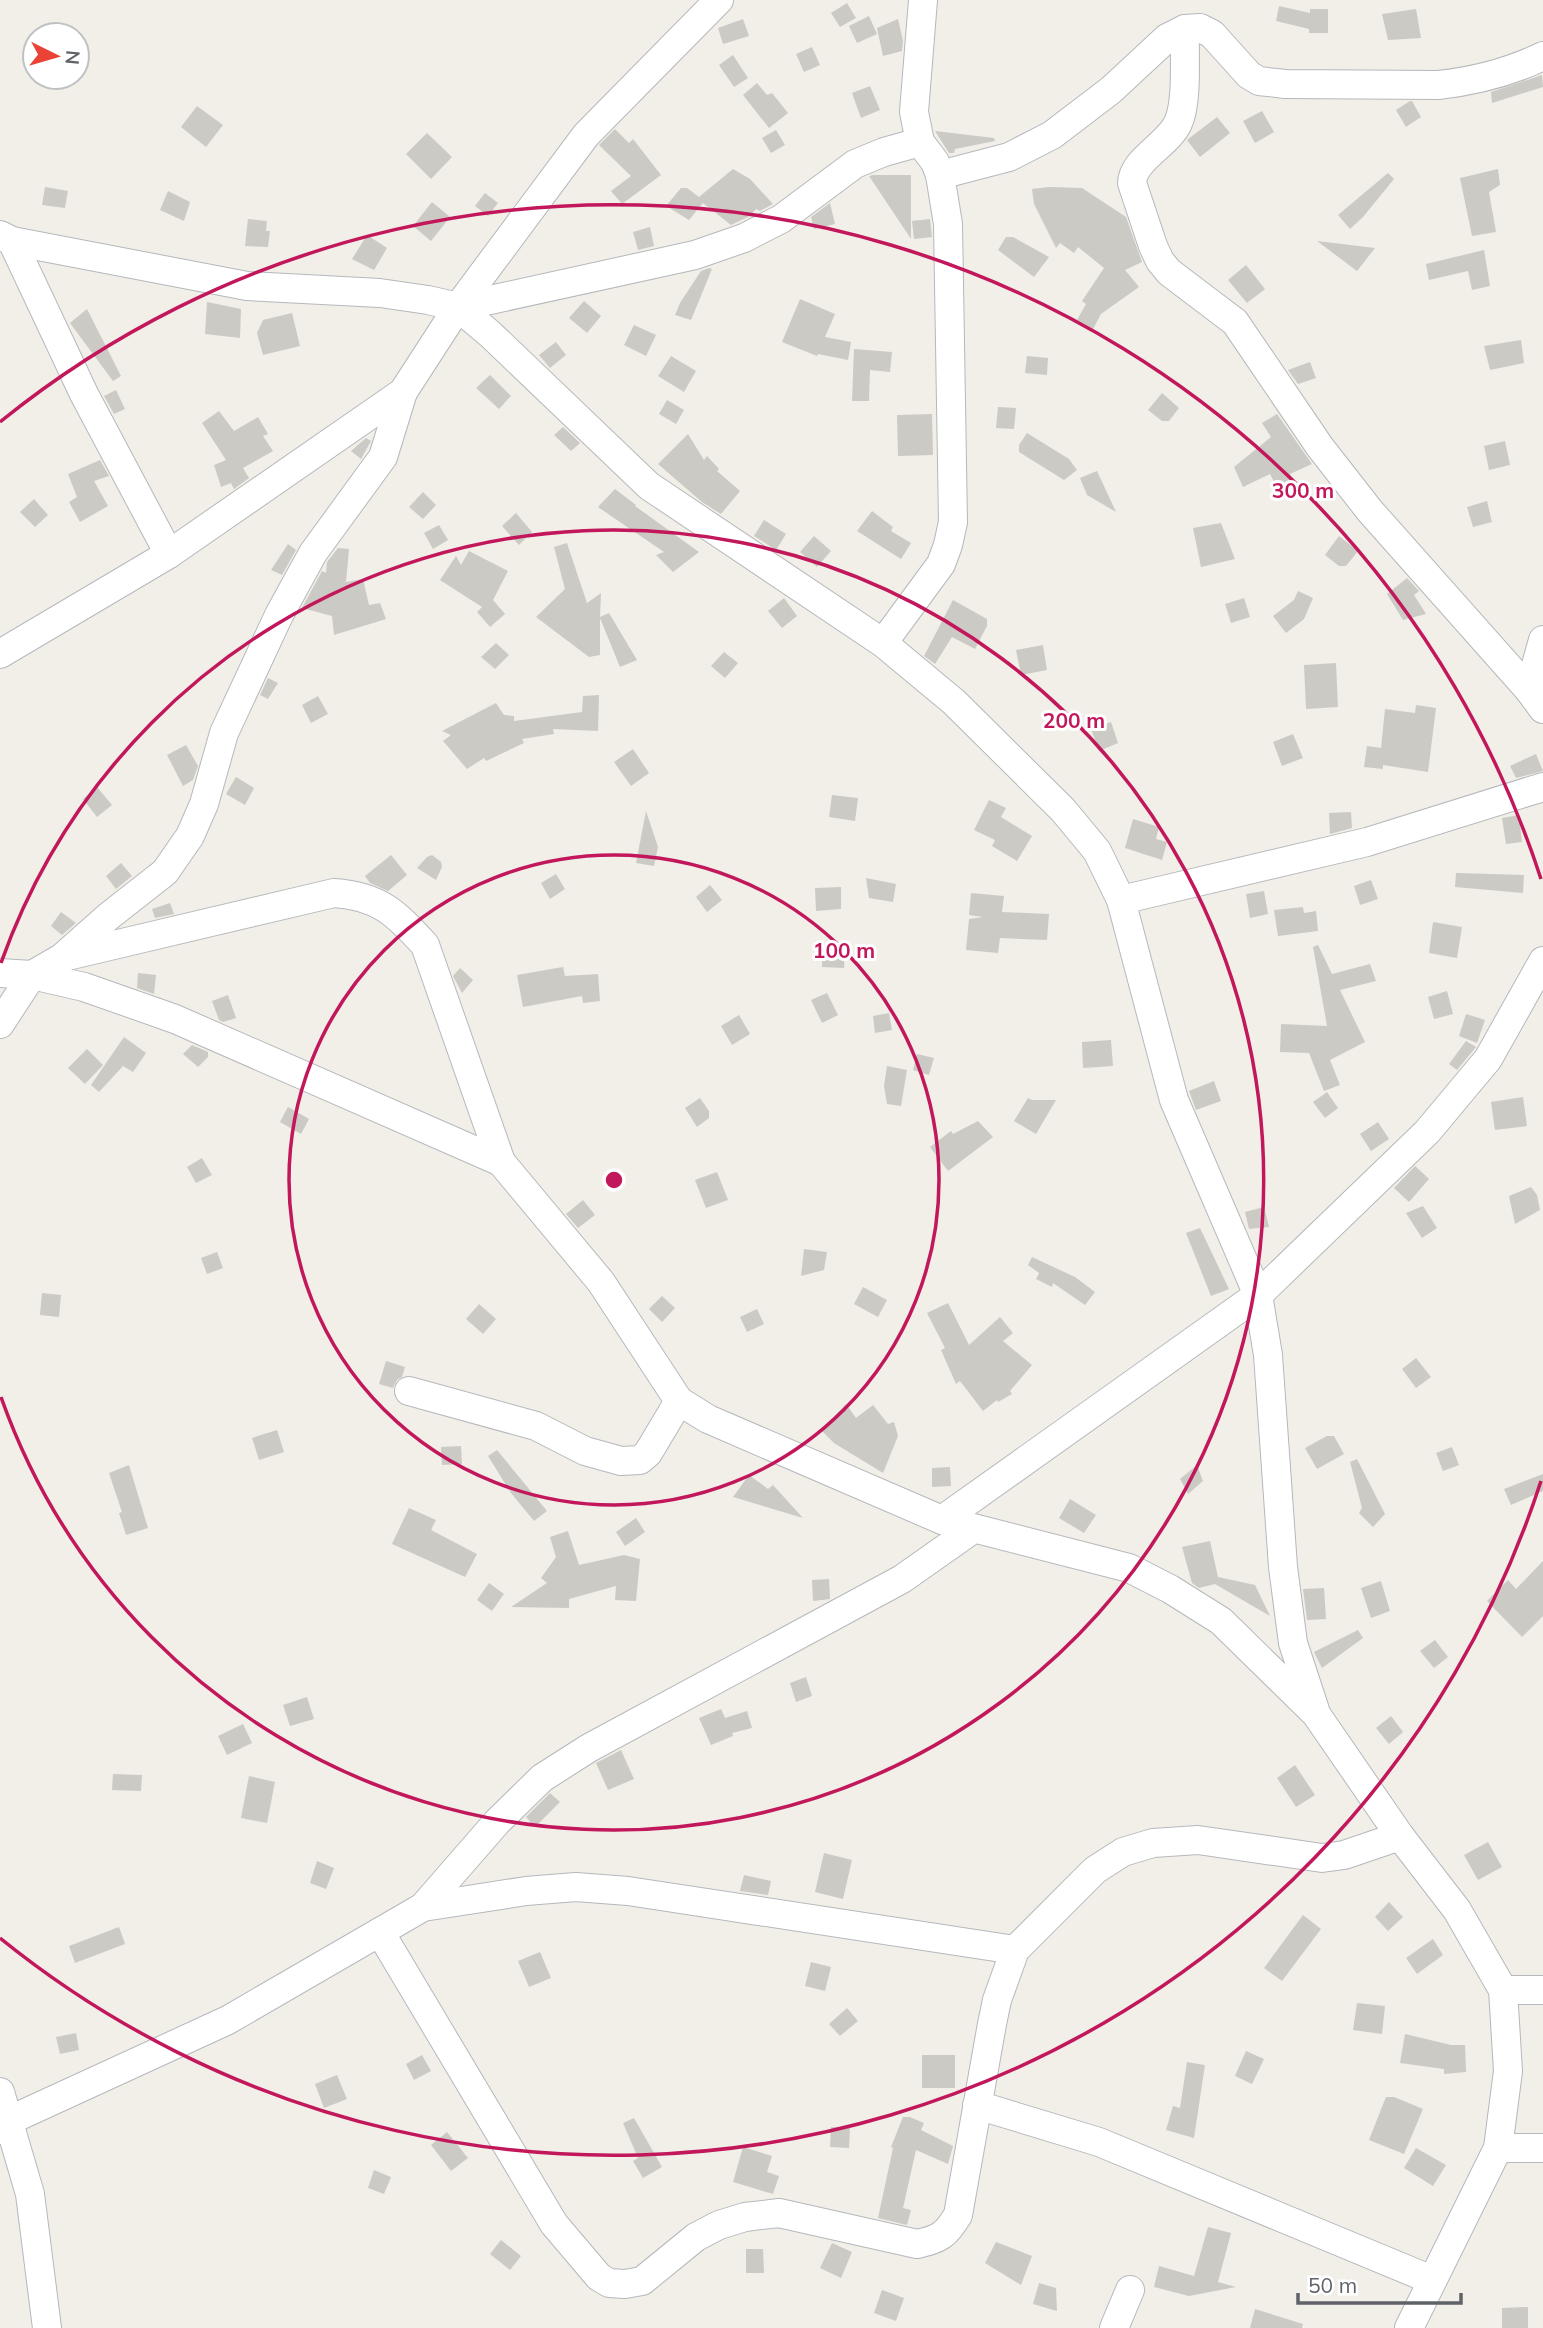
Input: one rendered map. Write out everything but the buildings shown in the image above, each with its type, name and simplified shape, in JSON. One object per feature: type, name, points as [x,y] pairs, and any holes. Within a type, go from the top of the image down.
[{"type":"street","points":[[0,1024],[32,975],[63,957],[108,916],[165,872],[190,836],[204,804],[224,733],[279,615],[313,554],[383,457],[403,393],[458,307],[586,135],[719,0]]},
{"type":"street","points":[[883,643],[941,564],[953,522],[948,224],[940,175],[935,162],[920,142],[914,112],[923,0]]},
{"type":"street","points":[[940,175],[1009,157],[1052,135],[1111,90],[1167,38],[1185,29],[1200,27],[1212,34],[1249,75],[1259,80],[1285,84],[1462,83],[1502,72],[1543,56]]},
{"type":"street","points":[[1185,29],[1183,107],[1178,123],[1169,137],[1145,160],[1132,183],[1153,246],[1169,272],[1235,322],[1320,446],[1370,511],[1536,699]]},
{"type":"street","points":[[6,238],[247,286],[380,293],[458,307],[695,255],[744,239],[781,219],[855,164],[920,142]]},
{"type":"street","points":[[6,238],[84,394],[169,554]]},
{"type":"street","points":[[458,307],[490,334],[649,486],[883,643],[954,702],[1063,810],[1097,851],[1121,900],[1174,1100],[1258,1295],[1268,1355],[1286,1592],[1293,1643],[1316,1714]]},
{"type":"street","points":[[0,654],[169,554],[403,393]]},
{"type":"street","points":[[1536,699],[1543,640]]},
{"type":"street","points":[[1121,900],[1367,842],[1543,787]]},
{"type":"street","points":[[63,957],[334,893],[357,895],[377,903],[402,919],[425,945],[501,1161],[601,1282],[679,1401],[708,1419],[942,1520],[1129,1568],[1170,1589],[1221,1621],[1316,1714],[1400,1836],[1457,1910],[1503,1990],[1507,2071],[1498,2148],[1409,2328]]},
{"type":"street","points":[[942,1520],[1258,1295],[1427,1132],[1488,1059],[1543,961]]},
{"type":"street","points":[[0,973],[32,975],[83,987],[175,1019],[501,1161]]},
{"type":"street","points":[[409,1391],[536,1426],[585,1451],[621,1461],[640,1460],[648,1453],[679,1401]]},
{"type":"street","points":[[4,2126],[228,2020],[423,1907],[497,1822],[542,1778],[589,1748],[902,1579],[974,1529]]},
{"type":"street","points":[[380,1932],[554,2224],[599,2277],[609,2283],[625,2284],[642,2281],[696,2237],[719,2225],[765,2213],[794,2216],[917,2244],[935,2241],[946,2233],[958,2215],[997,2000],[1015,1950],[1095,1870],[1122,1852],[1153,1843],[1198,1840],[1321,1858],[1344,1855],[1400,1836]]},
{"type":"street","points":[[423,1907],[526,1891],[576,1887],[628,1891],[1015,1950]]},
{"type":"street","points":[[1503,1990],[1543,1990]]},
{"type":"street","points":[[0,2092],[4,2126],[30,2194],[47,2328]]},
{"type":"street","points":[[977,2105],[1099,2142],[1432,2280]]},
{"type":"street","points":[[1498,2148],[1543,2148]]},
{"type":"street","points":[[1114,2328],[1130,2290]]}]
